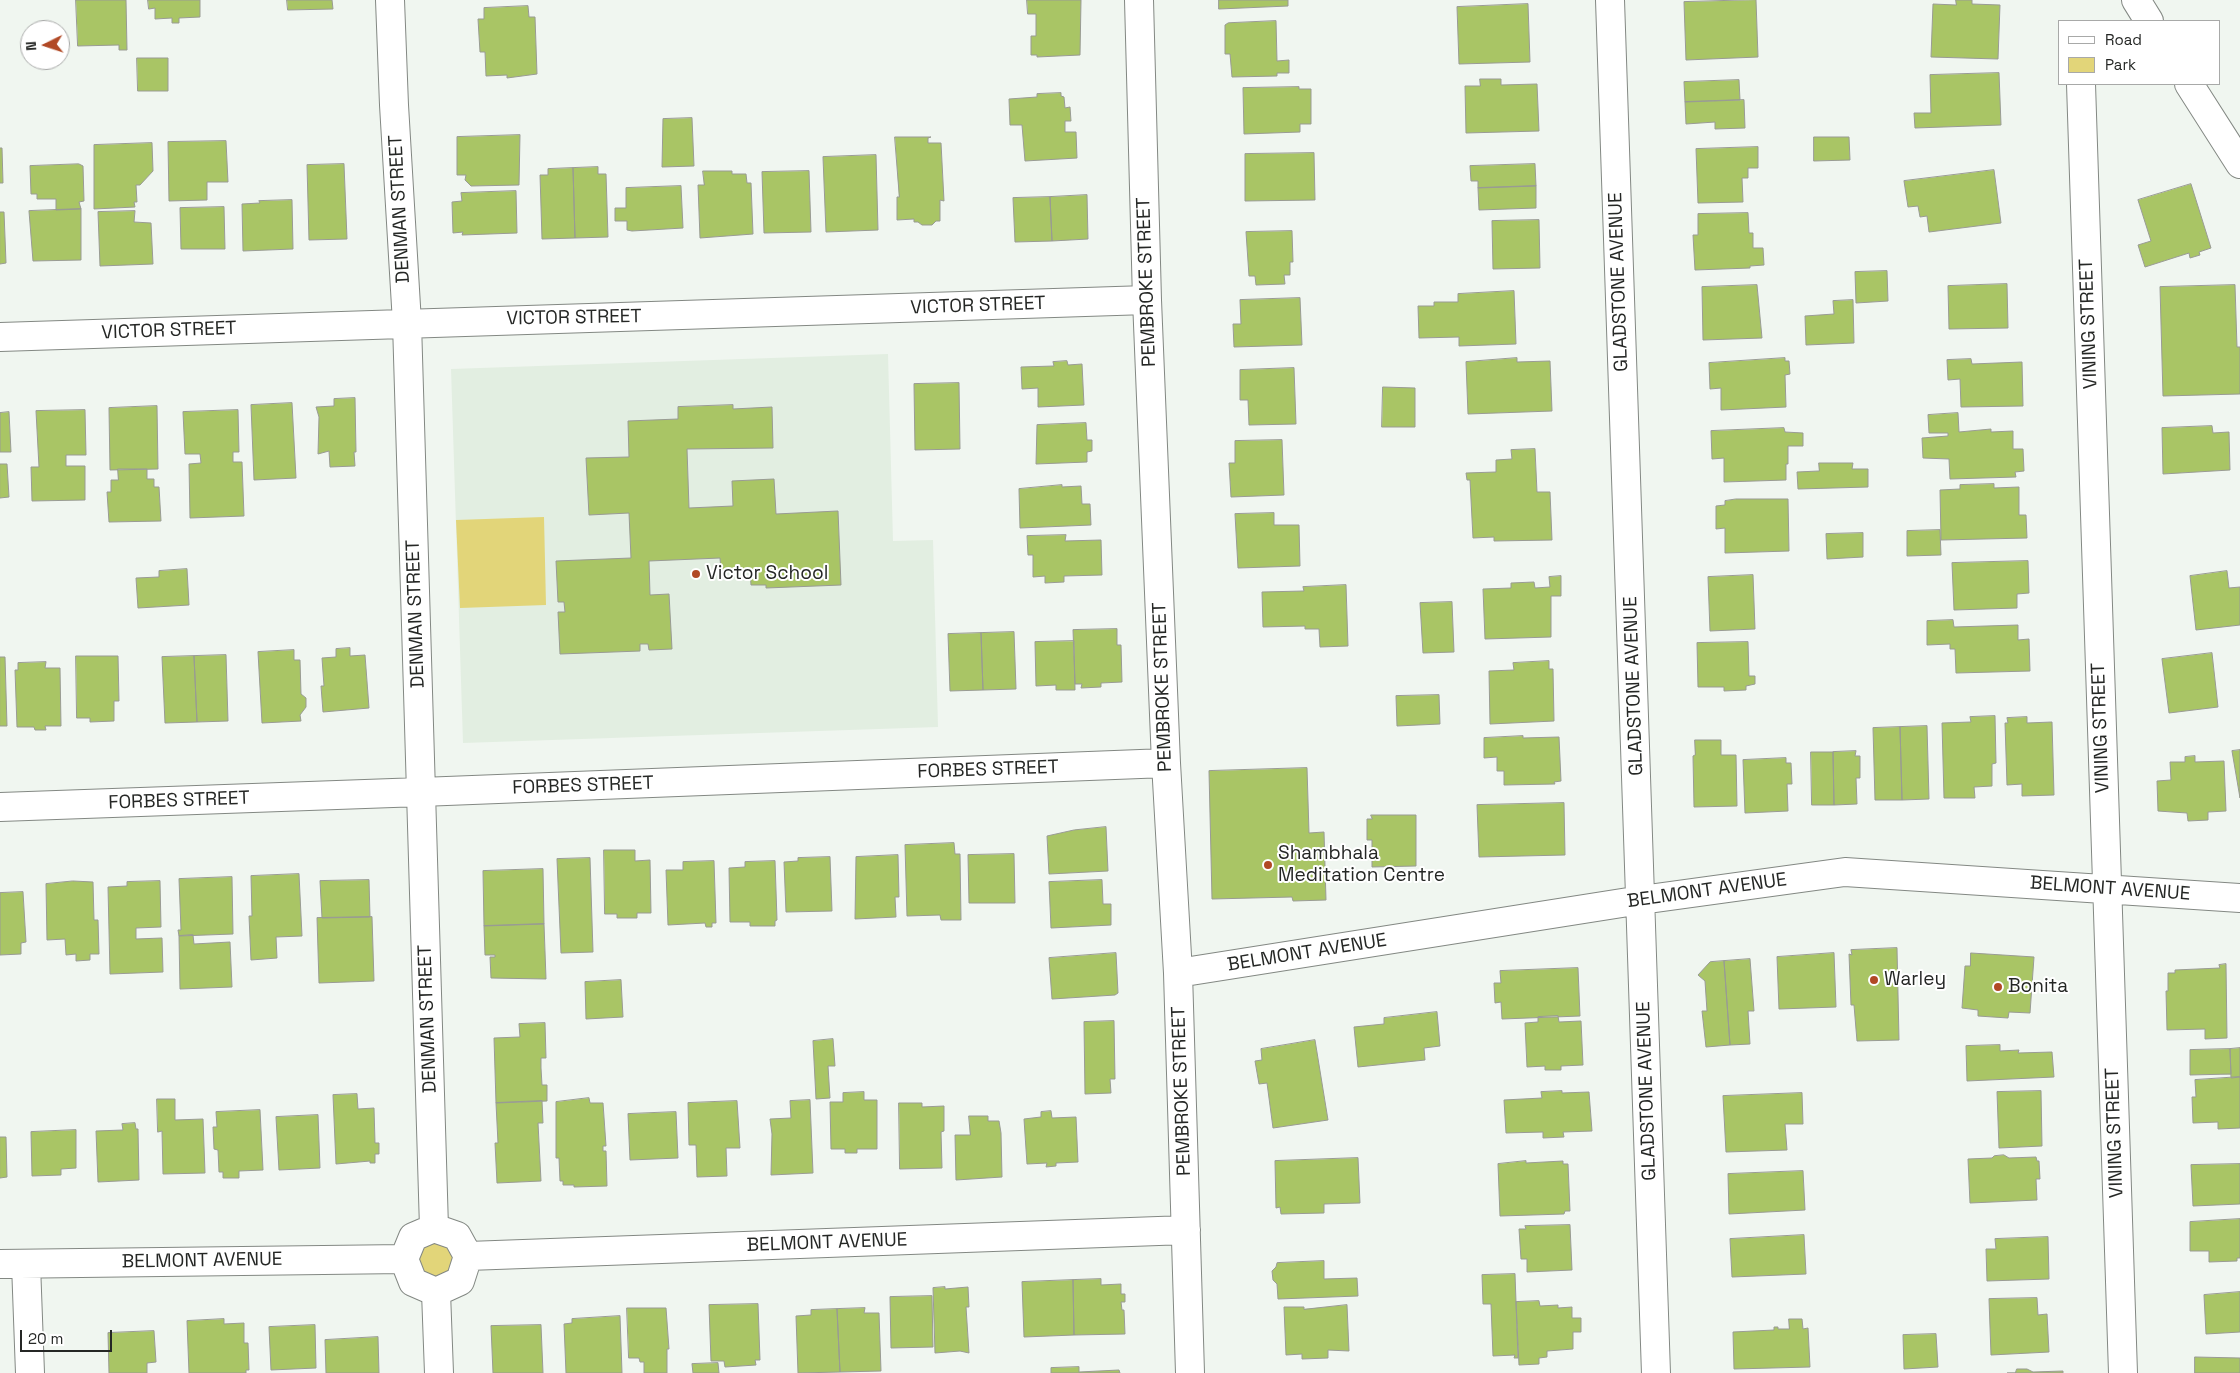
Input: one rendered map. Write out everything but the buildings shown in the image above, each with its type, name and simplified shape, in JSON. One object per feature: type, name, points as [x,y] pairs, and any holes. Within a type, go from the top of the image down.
[{"type":"street","name":"DENMAN STREET","points":[[390,0],[394,106],[407,323],[434,1228]]},
{"type":"street","name":"PEMBROKE STREET","points":[[1139,0],[1147,300],[1166,763],[1178,973],[1190,1373]]},
{"type":"street","name":"GLADSTONE AVENUE","points":[[1610,0],[1656,1373]]},
{"type":"street","name":"VINING STREET","points":[[2081,85],[2123,1373]]},
{"type":"street","points":[[2190,85],[2240,164]]},
{"type":"street","name":"VICTOR STREET","points":[[0,337],[1147,300]]},
{"type":"street","name":"FORBES STREET","points":[[0,806],[421,792],[1166,763]]},
{"type":"street","name":"BELMONT AVENUE","points":[[1178,973],[1641,900],[1845,872],[2240,898]]},
{"type":"street","points":[[434,1228],[457,1236],[468,1256],[460,1281],[436,1292],[413,1282],[404,1259],[413,1237],[434,1228]]},
{"type":"street","name":"BELMONT AVENUE","points":[[468,1256],[1186,1230]]},
{"type":"street","name":"BELMONT AVENUE","points":[[13,1264],[404,1259]]},
{"type":"street","points":[[13,1264],[30,1373]]},
{"type":"street","points":[[436,1292],[439,1373]]},
{"type":"shaded area","name":"Victor School","points":[[888,354],[893,541],[933,540],[938,727],[463,743],[451,369]]},
{"type":"green space","points":[[544,517],[546,605],[460,608],[456,520]]},
{"type":"green space","points":[[436,1242],[448,1248],[454,1260],[448,1272],[436,1278],[424,1272],[418,1260],[424,1248]]},
{"type":"place","name":"Victor School","points":[[696,574]]},
{"type":"place","name":"Shambhala Meditation Centre","points":[[1268,865]]},
{"type":"place","name":"Warley","points":[[1874,980]]},
{"type":"place","name":"Bonita","points":[[1998,987]]}]
